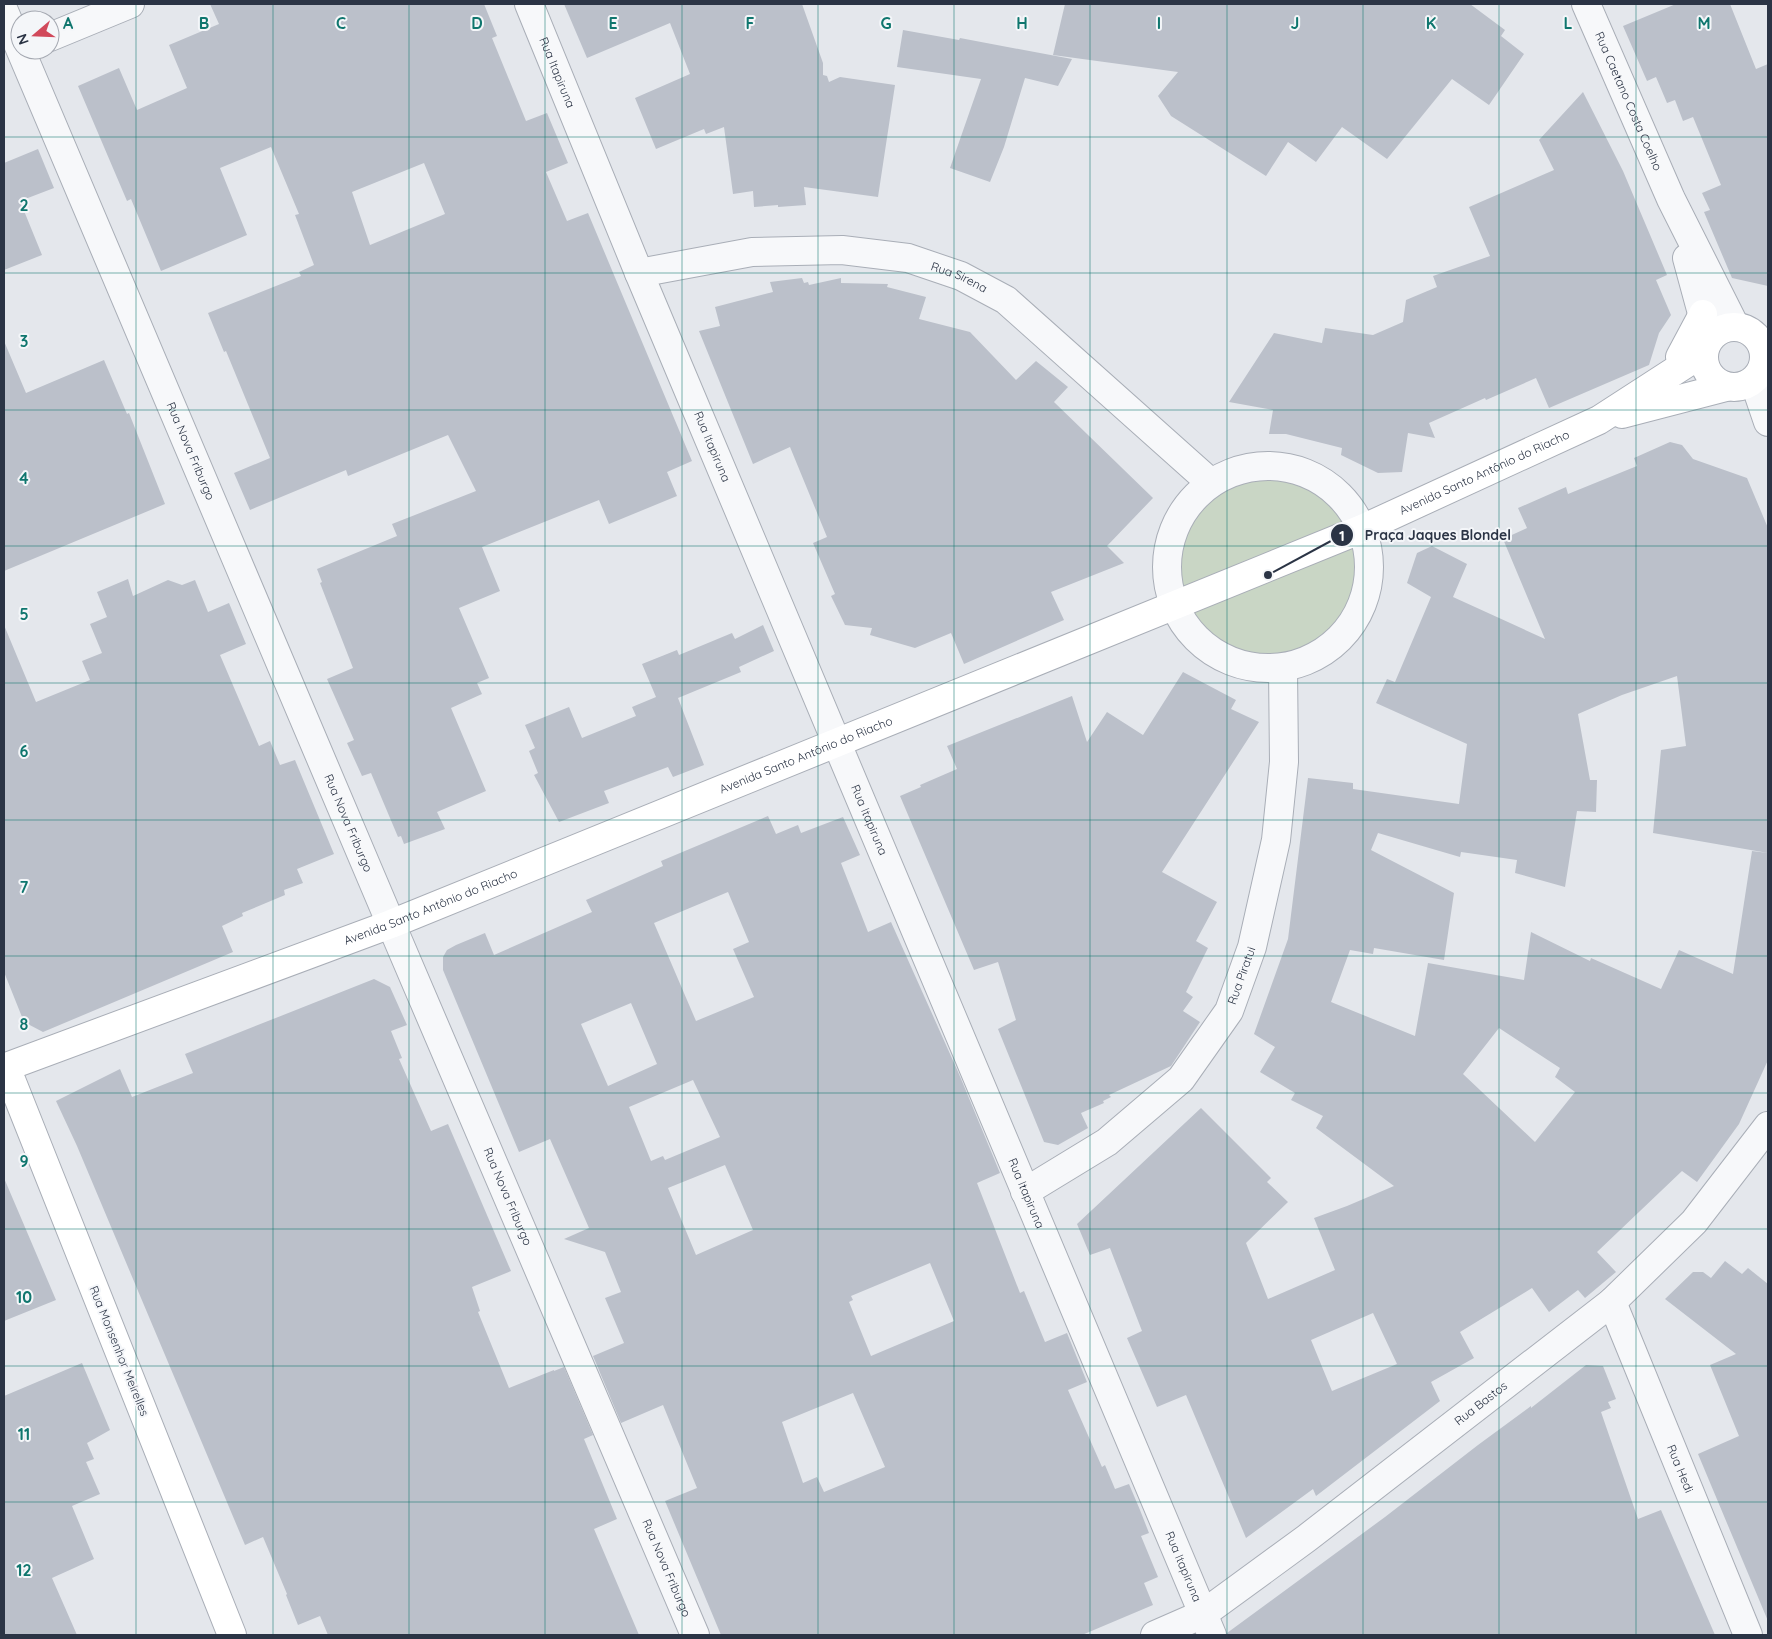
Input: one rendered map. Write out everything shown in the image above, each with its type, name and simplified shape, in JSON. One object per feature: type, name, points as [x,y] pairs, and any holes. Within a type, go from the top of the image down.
[{"type":"street","points":[[60,33],[130,4]]},
{"type":"street","name":"Rua Itapiruna","points":[[529,4],[639,272],[1207,1624]]},
{"type":"street","name":"Rua Caetano Costa Coelho","points":[[1586,4],[1670,198],[1751,327]]},
{"type":"street","name":"Rua Nova Friburgo","points":[[4,12],[10,26]]},
{"type":"street","name":"Rua Nova Friburgo","points":[[24,60],[695,1635]]},
{"type":"street","name":"Rua Caetano Costa Coelho","points":[[1670,198],[1705,335]]},
{"type":"street","name":"Rua Sirena","points":[[639,272],[752,252],[842,250],[908,258],[961,276],[1006,300],[1211,483]]},
{"type":"street","points":[[1673,372],[1692,333],[1705,335],[1721,330],[1751,327],[1760,340],[1765,355],[1761,372],[1768,422]]},
{"type":"street","points":[[1705,335],[1705,367],[1713,379],[1726,387],[1740,387],[1761,372]]},
{"type":"street","name":"Avenida Santo Antônio do Riacho","points":[[4,1065],[391,924],[1362,529],[1599,420],[1673,372],[1705,335]]},
{"type":"street","name":"Avenida Santo Antônio do Riacho","points":[[1599,420],[1726,387]]},
{"type":"street","points":[[1268,466],[1297,469],[1325,483],[1347,503],[1362,529],[1369,559],[1367,590],[1356,618],[1337,642],[1312,659],[1283,668],[1249,667],[1218,655],[1192,634],[1174,604],[1168,578],[1169,551],[1176,525],[1191,502],[1211,483],[1238,470],[1268,466]]},
{"type":"street","name":"Rua Piratui","points":[[1025,1192],[1107,1142],[1181,1079],[1229,1011],[1252,947],[1276,840],[1284,762],[1283,668]]},
{"type":"street","name":"Rua Monsenhor Meirelles","points":[[4,1065],[232,1635]]},
{"type":"street","name":"Rua Bastos","points":[[1154,1635],[1207,1624],[1314,1532],[1612,1302],[1694,1222],[1768,1126]]},
{"type":"street","name":"Rua Hedi","points":[[1612,1302],[1748,1635]]},
{"type":"green space","points":[[1259,474],[1277,474],[1304,481],[1335,501],[1355,532],[1362,559],[1362,577],[1355,604],[1335,635],[1304,655],[1277,662],[1259,662],[1241,658],[1224,651],[1208,641],[1195,628],[1185,612],[1178,595],[1174,577],[1174,559],[1178,541],[1185,524],[1195,508],[1208,495],[1224,485],[1241,478]]},
{"type":"building","points":[[210,4],[484,4],[497,36],[492,38],[526,121],[547,113],[568,163],[546,172],[567,221],[588,213],[692,461],[667,472],[677,496],[609,524],[599,500],[482,547],[500,591],[459,608],[489,678],[477,683],[482,694],[451,708],[486,791],[437,812],[445,829],[404,844],[401,836],[398,837],[371,773],[362,776],[347,743],[354,740],[327,679],[353,668],[320,583],[322,582],[317,569],[397,536],[392,524],[476,491],[448,435],[348,476],[346,470],[250,510],[234,473],[270,458],[226,351],[224,352],[208,313],[301,276],[299,272],[314,265],[295,215],[299,214],[271,147],[220,168],[247,235],[161,271],[131,199],[127,201],[78,86],[119,68],[137,110],[187,88],[169,45],[219,24]],"holes":[[[424,163],[445,214],[370,245],[352,192]]]},
{"type":"building","points":[[564,4],[802,4],[823,63],[823,75],[827,76],[829,82],[840,77],[895,85],[878,197],[804,187],[806,205],[754,207],[753,191],[733,194],[724,127],[706,134],[704,129],[656,149],[635,98],[690,74],[670,23],[587,58]]},
{"type":"building","points":[[1065,4],[1470,4],[1505,30],[1501,36],[1524,54],[1489,105],[1452,79],[1387,159],[1342,127],[1316,162],[1288,142],[1266,176],[1171,116],[1158,96],[1178,72],[1053,55]]},
{"type":"building","points":[[1676,4],[1730,4],[1756,69],[1768,64],[1768,286],[1732,278],[1704,212],[1710,210],[1702,193],[1721,185],[1693,117],[1683,121],[1675,100],[1667,103],[1656,77],[1647,81],[1623,26]]},
{"type":"building","points":[[903,30],[959,40],[960,38],[1072,59],[1058,86],[1025,78],[1004,147],[990,182],[950,168],[981,79],[897,67]]},
{"type":"building","points":[[1583,92],[1623,171],[1667,275],[1656,280],[1671,315],[1659,333],[1649,365],[1549,408],[1536,378],[1486,400],[1485,398],[1429,423],[1435,438],[1408,433],[1402,472],[1378,473],[1341,455],[1342,448],[1286,434],[1269,434],[1273,410],[1229,402],[1274,333],[1322,343],[1325,328],[1373,335],[1403,322],[1406,300],[1437,287],[1433,276],[1490,256],[1469,207],[1554,170],[1539,140]]},
{"type":"building","points":[[38,149],[54,188],[20,201],[42,255],[4,270],[4,163]]},
{"type":"building","points":[[802,278],[804,283],[808,282],[809,285],[841,278],[841,283],[888,284],[887,287],[926,297],[919,319],[970,332],[1016,380],[1036,361],[1068,387],[1054,402],[1153,498],[1107,546],[1124,563],[1051,592],[1064,620],[964,664],[951,633],[915,648],[870,635],[872,628],[845,625],[831,596],[835,594],[813,543],[827,537],[790,447],[753,464],[699,331],[720,326],[715,307],[773,292],[770,282]]},
{"type":"building","points":[[4,341],[26,393],[104,360],[127,414],[129,413],[165,504],[4,571]]},
{"type":"building","points":[[1670,442],[1682,445],[1693,459],[1747,478],[1768,528],[1768,853],[1768,1060],[1739,1124],[1697,1182],[1682,1171],[1597,1252],[1616,1272],[1585,1298],[1578,1290],[1549,1312],[1532,1288],[1460,1332],[1474,1358],[1431,1382],[1440,1401],[1316,1496],[1313,1489],[1246,1538],[1186,1395],[1157,1407],[1127,1338],[1142,1331],[1110,1248],[1090,1255],[1077,1224],[1201,1108],[1271,1178],[1267,1182],[1288,1202],[1246,1243],[1268,1299],[1335,1270],[1314,1218],[1394,1186],[1316,1128],[1323,1116],[1291,1100],[1295,1093],[1260,1072],[1275,1047],[1254,1034],[1288,939],[1308,778],[1353,783],[1353,789],[1459,804],[1467,744],[1376,703],[1387,679],[1395,682],[1431,597],[1407,583],[1417,553],[1432,546],[1467,564],[1453,597],[1545,639],[1503,539],[1527,528],[1518,508],[1566,487],[1568,494],[1637,466],[1634,458]],"holes":[[[1677,676],[1686,746],[1661,750],[1653,833],[1768,853],[1752,851],[1733,974],[1679,950],[1661,989],[1591,958],[1590,961],[1531,932],[1524,980],[1428,963],[1415,1036],[1331,1002],[1350,950],[1373,954],[1374,948],[1444,960],[1454,893],[1371,850],[1378,833],[1460,857],[1461,852],[1517,860],[1515,873],[1565,887],[1577,811],[1596,812],[1597,780],[1590,780],[1578,714],[1622,695]],[[1499,1028],[1560,1068],[1555,1077],[1575,1092],[1535,1142],[1463,1074]],[[1373,1313],[1397,1364],[1332,1391],[1311,1340]]]},
{"type":"building","points":[[128,579],[133,596],[168,580],[182,585],[195,580],[208,612],[229,603],[246,644],[220,655],[259,746],[270,741],[280,765],[295,760],[334,854],[297,869],[303,883],[284,890],[285,895],[242,913],[243,916],[222,926],[233,952],[43,1032],[24,1022],[4,972],[4,625],[36,702],[90,680],[82,661],[102,653],[90,624],[107,617],[97,592]]},
{"type":"building","points":[[763,625],[774,651],[739,667],[741,672],[678,698],[704,765],[673,777],[668,767],[604,791],[609,803],[559,822],[534,775],[538,773],[529,751],[535,748],[525,725],[569,707],[582,738],[636,716],[632,707],[656,697],[642,664],[677,650],[679,655],[732,633],[735,639]]},
{"type":"building","points":[[1183,672],[1236,700],[1231,709],[1259,722],[1162,872],[1217,902],[1196,941],[1208,948],[1186,992],[1193,997],[1183,1011],[1200,1022],[1171,1066],[1109,1095],[1111,1097],[1103,1101],[1104,1103],[1081,1113],[1088,1128],[1058,1145],[1044,1142],[998,1029],[1016,1020],[998,962],[974,970],[900,796],[957,769],[947,746],[1072,696],[1087,742],[1107,712],[1143,735]]},
{"type":"building","points":[[768,816],[776,834],[798,825],[801,833],[843,817],[860,855],[841,863],[868,932],[891,922],[959,1074],[1000,1173],[977,1183],[1020,1293],[1024,1291],[1045,1342],[1067,1333],[1087,1382],[1068,1390],[1102,1467],[1105,1465],[1115,1489],[1129,1484],[1140,1510],[1149,1533],[1141,1536],[1158,1577],[1144,1583],[1153,1605],[1082,1635],[721,1635],[665,1501],[697,1488],[663,1405],[621,1423],[593,1356],[624,1343],[605,1298],[621,1292],[605,1252],[564,1239],[589,1228],[550,1139],[519,1152],[443,970],[443,957],[447,950],[456,945],[485,933],[494,955],[592,912],[586,900],[663,866],[661,861]],"holes":[[[728,892],[749,942],[733,949],[754,997],[696,1021],[654,923]],[[631,1003],[657,1064],[608,1086],[581,1024]],[[693,1080],[720,1137],[665,1160],[663,1156],[651,1161],[629,1107]],[[725,1165],[753,1230],[696,1255],[668,1188]],[[930,1263],[954,1321],[871,1356],[849,1302],[853,1300],[851,1296]],[[853,1393],[885,1467],[824,1492],[817,1477],[803,1483],[782,1422]]]},
{"type":"building","points":[[374,979],[390,987],[407,1025],[391,1031],[402,1058],[399,1059],[431,1131],[448,1124],[511,1271],[472,1287],[480,1311],[478,1312],[509,1388],[564,1367],[593,1435],[584,1439],[617,1519],[594,1529],[639,1635],[328,1635],[320,1616],[298,1625],[263,1537],[245,1545],[77,1146],[56,1101],[120,1069],[132,1097],[193,1073],[185,1054]]},
{"type":"building","points":[[4,1178],[56,1300],[4,1321]]},
{"type":"building","points":[[1725,1261],[1742,1274],[1748,1268],[1768,1284],[1768,1621],[1698,1454],[1739,1436],[1710,1365],[1736,1354],[1665,1299],[1693,1272],[1703,1272],[1711,1278]]},
{"type":"building","points":[[82,1363],[110,1430],[87,1443],[94,1459],[86,1462],[100,1494],[72,1506],[94,1559],[52,1578],[77,1635],[4,1635],[4,1396]]},
{"type":"building","points":[[1586,1365],[1603,1366],[1616,1399],[1608,1402],[1611,1408],[1601,1412],[1638,1519],[1661,1510],[1715,1635],[1227,1635],[1227,1633],[1385,1517]]},
{"type":"place","name":"Praça Jaques Blondel","points":[[1268,575]]}]
